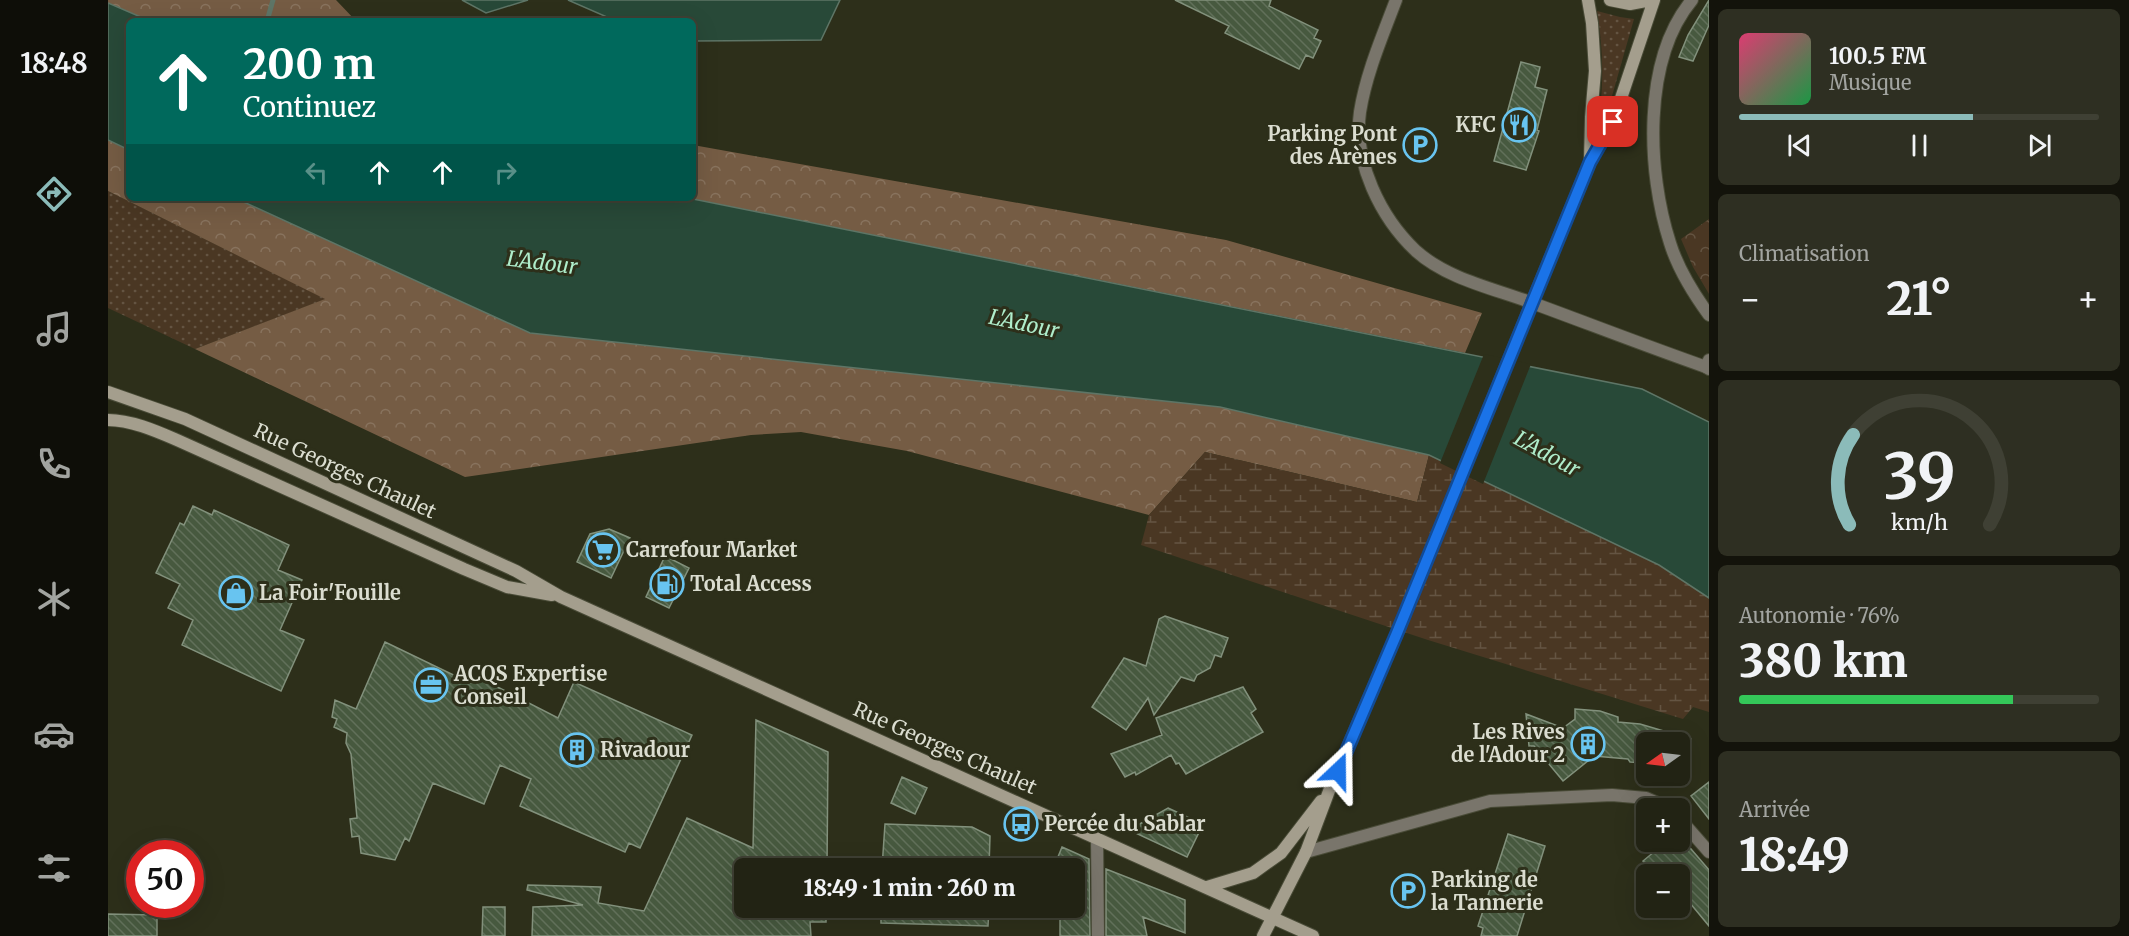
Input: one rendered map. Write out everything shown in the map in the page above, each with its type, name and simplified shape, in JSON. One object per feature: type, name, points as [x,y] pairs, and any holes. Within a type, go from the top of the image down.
[{"type":"main road","points":[[1588,0],[1595,71],[1590,162]]},
{"type":"main road","points":[[1263,936],[1306,852],[1329,791],[1397,633],[1590,162],[1613,122],[1652,0],[1630,4],[1610,0]]},
{"type":"main road","name":"Rue Georges Chaulet","points":[[108,392],[185,419],[516,571],[561,597],[1313,936]]},
{"type":"main road","name":"Rue Georges Chaulet","points":[[108,420],[116,420],[151,430],[177,440],[454,565],[507,586],[561,597]]},
{"type":"main road","points":[[1207,887],[1253,873],[1281,853],[1329,791]]},
{"type":"street","points":[[1396,0],[1369,73],[1360,114],[1360,140],[1374,193],[1400,234],[1417,252],[1459,277],[1708,365]]},
{"type":"street","points":[[1692,0],[1669,38],[1657,87],[1653,146],[1655,180],[1670,244],[1683,274],[1709,315]]},
{"type":"street","points":[[1306,852],[1490,801],[1612,795],[1646,798]]},
{"type":"street","points":[[1690,830],[1709,852]]},
{"type":"street","points":[[1097,838],[1098,936]]},
{"type":"green space","points":[[108,0],[336,0],[353,18],[143,18],[108,3]]},
{"type":"green space","points":[[1597,11],[1634,19],[1608,110],[1599,133],[1597,132],[1602,72]]},
{"type":"green space","points":[[108,140],[126,149],[126,200],[108,191]]},
{"type":"green space","points":[[696,146],[1226,240],[1482,313],[1465,353],[696,200]]},
{"type":"green space","points":[[108,191],[326,299],[195,349],[108,308]]},
{"type":"green space","points":[[128,201],[242,201],[530,333],[1220,407],[1429,455],[1417,502],[1205,452],[1149,515],[907,451],[801,432],[751,435],[465,477],[195,349],[325,299]]},
{"type":"green space","points":[[1709,219],[1709,294],[1693,267],[1681,239]]},
{"type":"green space","points":[[1205,452],[1417,502],[1429,455],[1659,565],[1709,598],[1709,712],[1693,707],[1683,719],[1428,640],[1141,545],[1149,515]]},
{"type":"water","points":[[462,0],[528,0],[486,13]]},
{"type":"water","points":[[568,0],[840,0],[821,40],[696,41],[696,18],[609,18]]},
{"type":"water","points":[[108,3],[143,18],[126,18],[126,149],[108,140]]},
{"type":"water","name":"L'Adour","points":[[696,200],[1642,389],[1709,422],[1709,598],[1659,565],[1429,455],[1220,407],[530,333],[242,201]]},
{"type":"pier","points":[[1484,354],[1531,364],[1483,484],[1440,463]]},
{"type":"building","points":[[1175,0],[1271,0],[1269,6],[1318,30],[1314,38],[1321,41],[1313,58],[1306,55],[1299,69],[1225,33],[1229,26]]},
{"type":"building","points":[[1709,0],[1709,25],[1693,61],[1679,57],[1688,35]]},
{"type":"building","points":[[1521,62],[1540,67],[1535,87],[1547,90],[1537,130],[1539,131],[1526,170],[1494,161]]},
{"type":"building","name":"La Foir'Fouille","points":[[193,506],[212,515],[214,510],[289,545],[278,570],[302,580],[280,630],[304,640],[281,691],[182,645],[193,620],[168,608],[180,584],[156,573],[180,523],[184,525]]},
{"type":"building","name":"Carrefour Market","points":[[609,529],[630,538],[611,578],[577,562],[590,534]]},
{"type":"building","name":"Total Access","points":[[665,556],[689,568],[669,608],[646,597]]},
{"type":"building","points":[[1165,616],[1228,638],[1221,657],[1215,655],[1210,668],[1197,675],[1194,681],[1181,677],[1154,715],[1148,698],[1126,730],[1092,707],[1124,658],[1146,666],[1159,619]]},
{"type":"building","name":"Rivadour","points":[[385,642],[470,683],[484,680],[558,718],[574,682],[692,735],[640,848],[629,843],[625,852],[520,806],[531,779],[500,765],[484,804],[433,783],[409,841],[405,838],[395,860],[361,853],[359,836],[352,837],[350,819],[357,818],[351,754],[346,743],[347,733],[334,727],[337,719],[332,717],[335,700],[356,709]]},
{"type":"building","points":[[1243,687],[1256,709],[1251,713],[1263,732],[1186,774],[1171,755],[1136,775],[1135,772],[1125,777],[1111,754],[1162,735],[1156,718]]},
{"type":"building","name":"Les Rives de l'Adour 2","points":[[1575,709],[1600,711],[1618,717],[1618,722],[1640,724],[1667,732],[1636,732],[1636,762],[1630,762],[1628,759],[1594,756],[1563,781],[1534,746],[1529,746],[1526,714],[1563,728],[1575,719]]},
{"type":"building","points":[[756,720],[828,752],[827,858],[734,858],[734,918],[826,918],[826,922],[810,922],[811,936],[532,936],[533,907],[583,905],[527,890],[528,885],[601,887],[598,903],[644,911],[687,818],[753,848]]},
{"type":"building","points":[[902,777],[927,788],[915,814],[891,803]]},
{"type":"building","points":[[1709,782],[1709,819],[1691,796]]},
{"type":"building","points":[[1168,808],[1203,824],[1187,857],[1129,830]]},
{"type":"building","points":[[885,824],[972,827],[990,836],[989,858],[883,858]]},
{"type":"building","points":[[1508,834],[1545,846],[1517,936],[1481,936],[1483,928],[1478,926]]},
{"type":"building","points":[[1062,847],[1089,859],[1090,936],[1060,936],[1060,918],[1085,918],[1085,858],[1058,857]]},
{"type":"building","points":[[1690,848],[1709,870],[1709,926],[1690,903],[1690,864],[1646,864],[1643,861],[1654,852],[1690,852]]},
{"type":"building","points":[[1106,869],[1185,900],[1185,933],[1143,917],[1147,936],[1106,936]]},
{"type":"building","points":[[483,907],[505,907],[505,936],[482,936]]},
{"type":"building","points":[[108,914],[126,914],[126,918],[157,918],[157,936],[108,936]]},
{"type":"building","points":[[881,918],[988,918],[988,926],[881,923]]},
{"type":"waterway","points":[[268,18],[273,0]]},
{"type":"place","name":"KFC","points":[[1519,125]]},
{"type":"place","name":"Parking Pont des Arènes","points":[[1420,145]]},
{"type":"place","name":"Carrefour Market","points":[[603,550]]},
{"type":"place","name":"Total Access","points":[[667,584]]},
{"type":"place","name":"La Foir'Fouille","points":[[236,593]]},
{"type":"place","name":"ACQS Expertise Conseil","points":[[431,685]]},
{"type":"place","name":"Les Rives de l'Adour 2","points":[[1588,744]]},
{"type":"place","name":"Rivadour","points":[[577,750]]},
{"type":"place","name":"Percée du Sablar","points":[[1021,824]]},
{"type":"place","name":"Parking de la Tannerie","points":[[1408,891]]},
{"type":"route","points":[[1338,771],[1590,162],[1613,122]]}]
